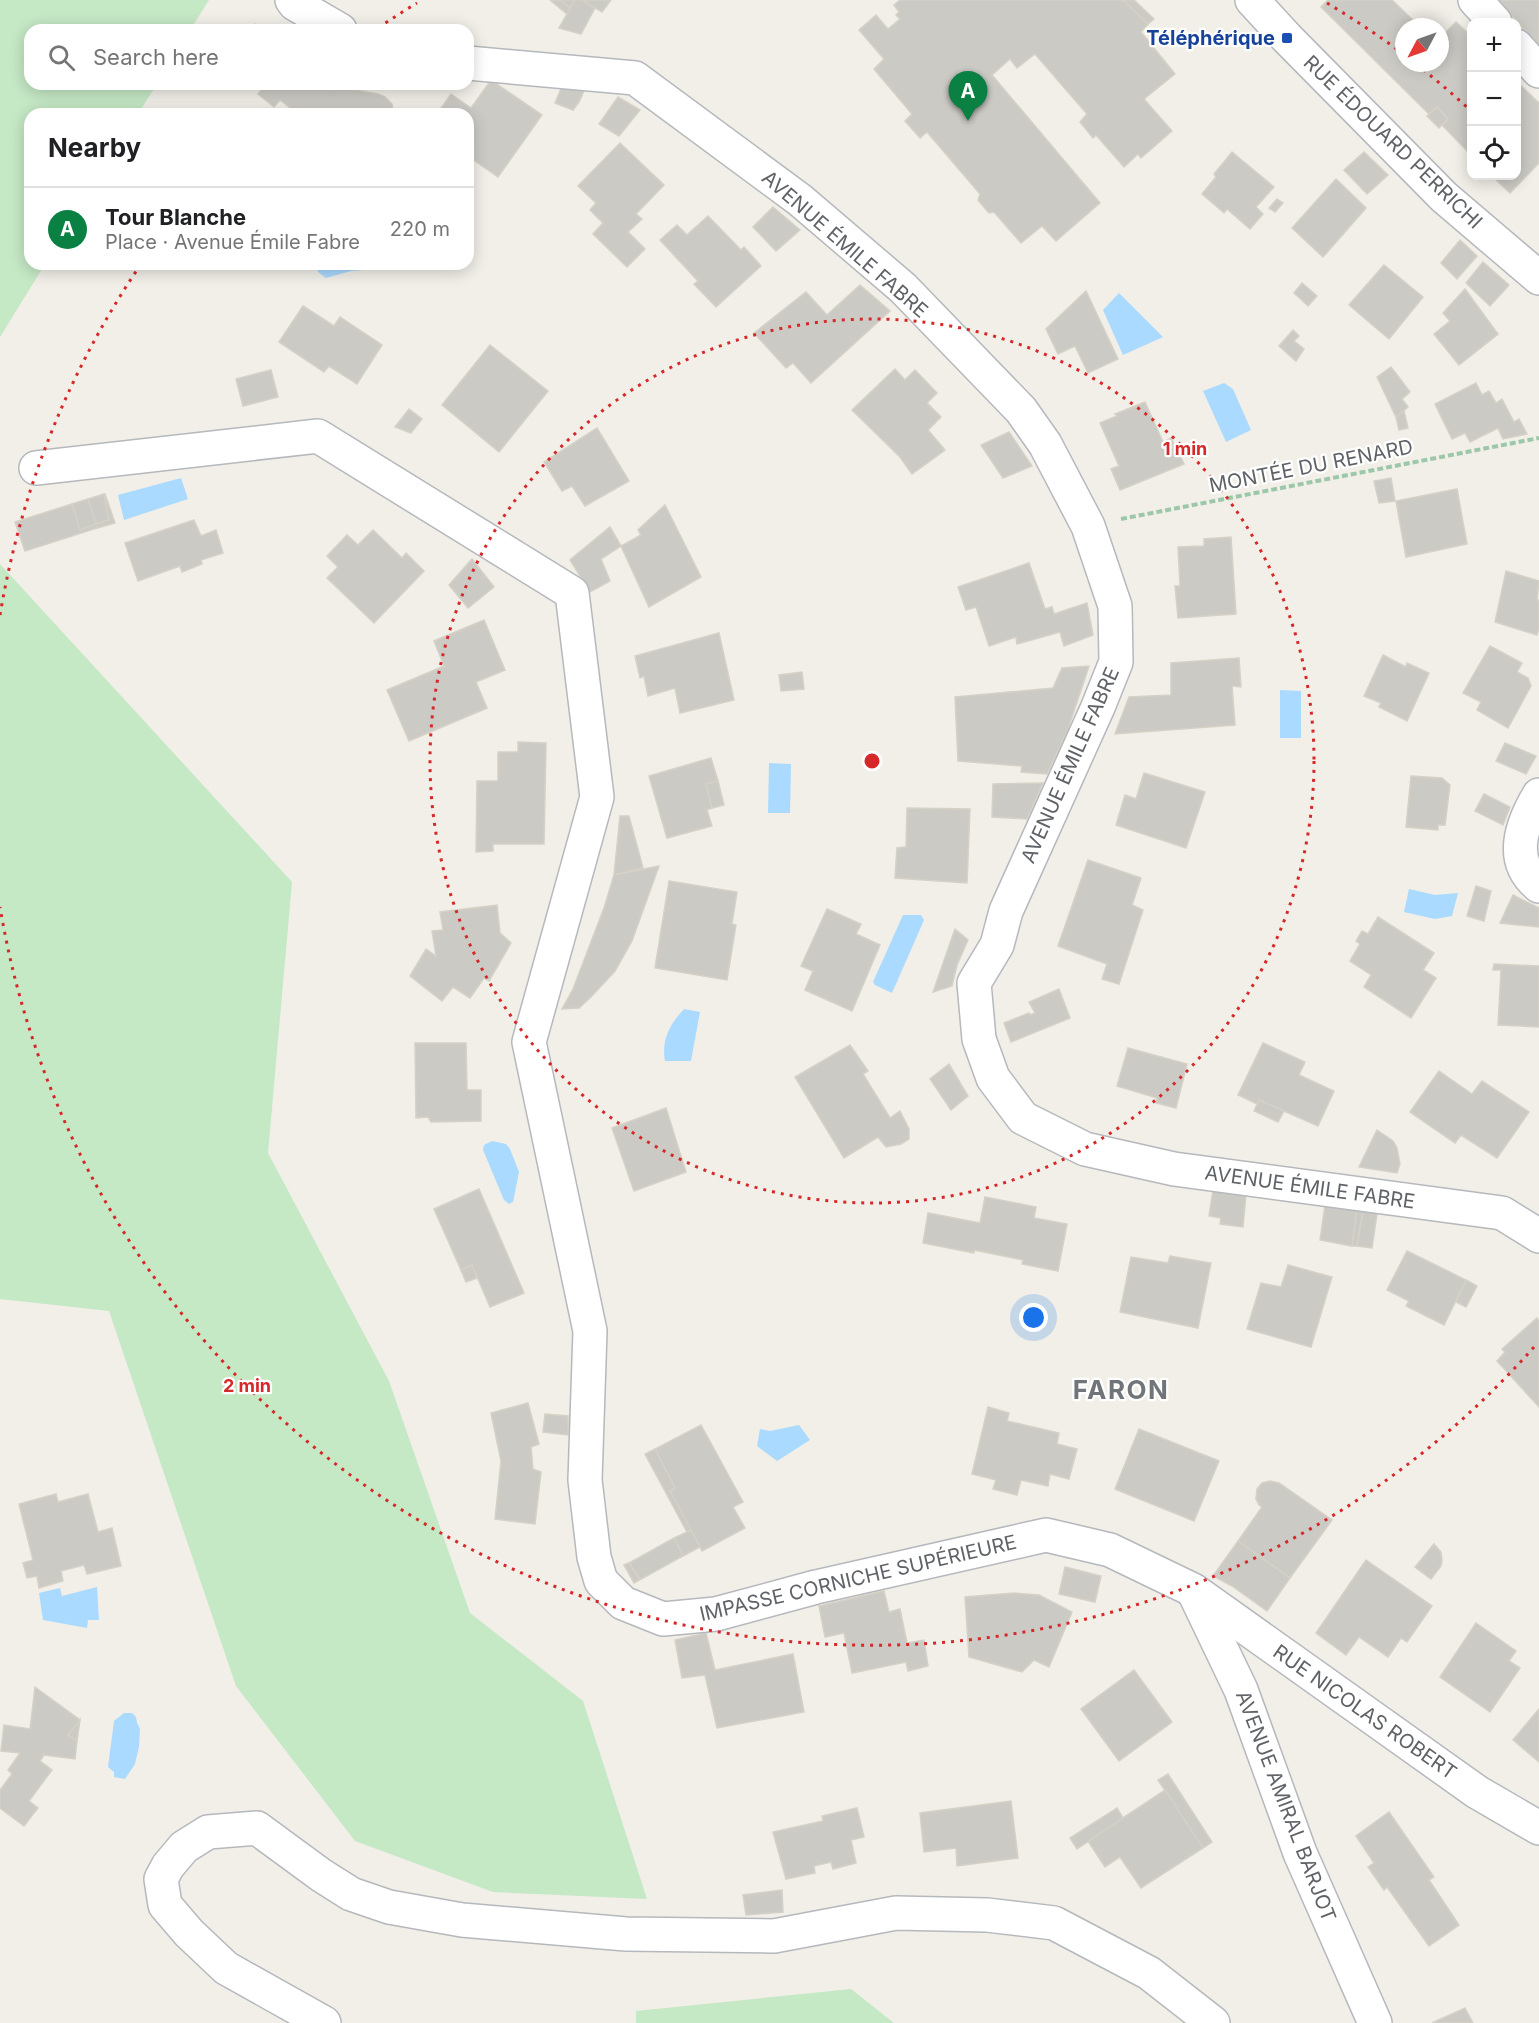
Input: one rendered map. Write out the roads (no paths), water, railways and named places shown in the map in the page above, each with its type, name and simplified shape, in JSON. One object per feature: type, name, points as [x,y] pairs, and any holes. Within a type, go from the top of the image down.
[{"type":"street","points":[[292,0],[330,24]]},
{"type":"street","name":"RUE ÉDOUARD PERRICHI","points":[[1252,0],[1444,197],[1539,278]]},
{"type":"street","points":[[1474,0],[1491,18]]},
{"type":"street","points":[[1521,51],[1539,71]]},
{"type":"street","name":"AVENUE ÉMILE FABRE","points":[[474,64],[635,78],[800,200],[903,288],[1021,410],[1045,444],[1088,526],[1114,606],[1116,662],[1006,911],[997,945],[974,983],[979,1039],[993,1078],[1023,1118],[1085,1149],[1174,1169],[1502,1213],[1539,1236]]},
{"type":"street","name":"IMPASSE CORNICHE SUPÉRIEURE","points":[[36,468],[318,436],[572,593],[597,797],[529,1042],[590,1331],[585,1480],[594,1557],[601,1581],[623,1604],[663,1619],[716,1614],[816,1587],[1046,1535],[1110,1550],[1193,1590]]},
{"type":"street","points":[[1539,795],[1521,833],[1520,860],[1539,886]]},
{"type":"street","name":"RUE NICOLAS ROBERT","points":[[1193,1590],[1477,1792],[1539,1828]]},
{"type":"street","name":"AVENUE AMIRAL BARJOT","points":[[1193,1590],[1241,1690],[1300,1853],[1375,2023]]},
{"type":"street","points":[[324,2023],[226,1968],[189,1933],[165,1905],[161,1880],[168,1866],[184,1847],[208,1832],[257,1828],[351,1894],[389,1907],[462,1920],[626,1934],[774,1936],[896,1913],[987,1915],[1054,1923],[1149,1973],[1213,2023]]},
{"type":"water","points":[[318,270],[363,270],[326,278]]},
{"type":"water","points":[[1119,293],[1163,337],[1123,355],[1103,310]]},
{"type":"water","points":[[1224,383],[1233,389],[1251,430],[1226,442],[1203,391]]},
{"type":"water","points":[[181,478],[188,499],[124,520],[118,495]]},
{"type":"water","points":[[1280,690],[1301,691],[1301,738],[1280,738]]},
{"type":"water","points":[[769,763],[791,764],[790,813],[768,813]]},
{"type":"water","points":[[1409,889],[1435,895],[1458,893],[1452,916],[1435,919],[1404,912]]},
{"type":"water","points":[[903,915],[921,915],[924,920],[892,993],[873,982]]},
{"type":"water","points":[[684,1009],[700,1012],[691,1061],[665,1061],[664,1046],[668,1033]]},
{"type":"water","points":[[492,1141],[506,1144],[519,1172],[513,1202],[509,1204],[504,1200],[483,1150],[484,1145]]},
{"type":"water","points":[[799,1425],[810,1440],[777,1461],[757,1446],[760,1429],[770,1431]]},
{"type":"water","points":[[97,1587],[99,1620],[88,1620],[87,1628],[43,1620],[39,1593],[60,1588],[62,1596]]},
{"type":"water","points":[[124,1713],[132,1713],[136,1717],[140,1729],[135,1764],[125,1779],[114,1777],[114,1772],[108,1767],[114,1721]]},
{"type":"place","name":"Téléphérique","points":[[1287,38]]},
{"type":"place","name":"Tour Blanche","points":[[968,121]]},
{"type":"district","name":"FARON","points":[[1121,1389]]}]
